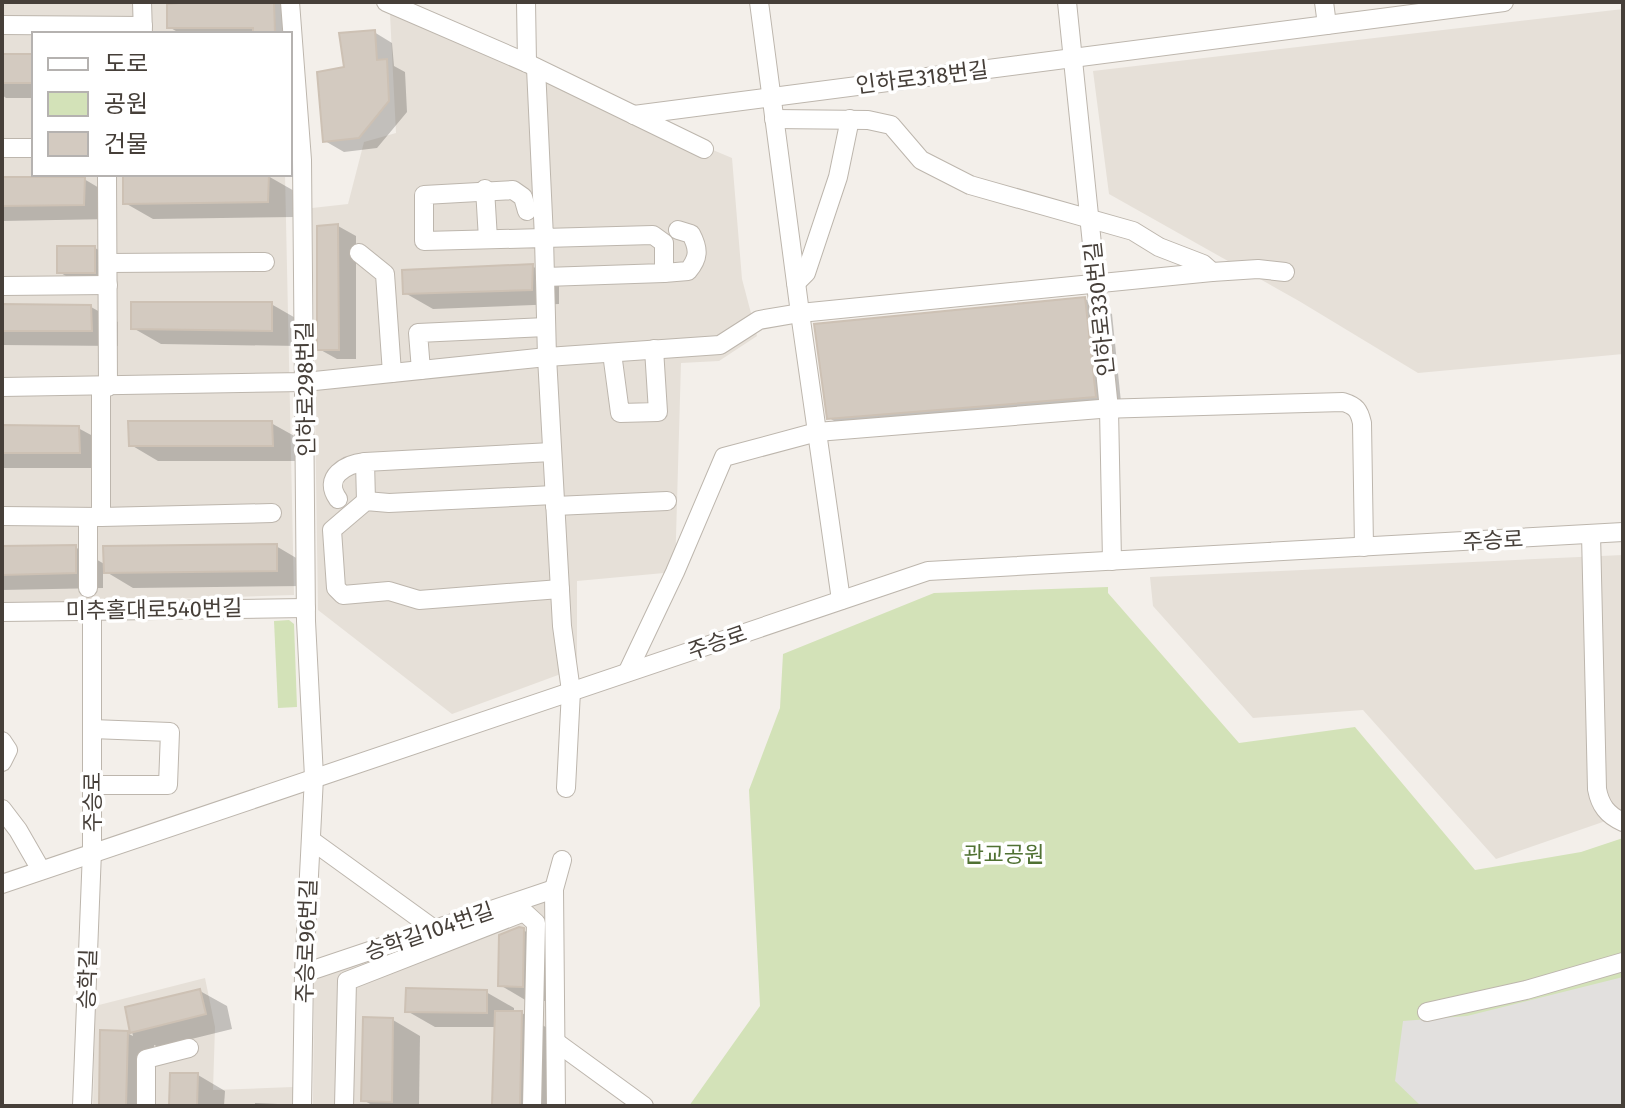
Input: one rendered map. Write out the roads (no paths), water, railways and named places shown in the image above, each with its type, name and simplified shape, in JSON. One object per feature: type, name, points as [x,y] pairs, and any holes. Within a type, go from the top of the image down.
[{"type":"street","points":[[2,25],[143,30],[142,2]]},
{"type":"street","name":"인하로298번길","points":[[290,2],[291,32]]},
{"type":"street","points":[[386,2],[531,66],[704,149]]},
{"type":"street","points":[[526,2],[544,238],[554,500],[571,691],[566,788]]},
{"type":"street","points":[[759,2],[841,600]]},
{"type":"street","name":"인하로330번길","points":[[1067,2],[1109,409],[1112,561]]},
{"type":"street","points":[[1324,2],[1327,25]]},
{"type":"street","points":[[1073,58],[1504,2]]},
{"type":"street","name":"인하로318번길","points":[[634,115],[1073,58]]},
{"type":"street","name":"인하로298번길","points":[[292,59],[305,382],[306,608],[314,777]]},
{"type":"street","points":[[774,119],[850,119],[891,125],[921,160],[970,185],[1133,231],[1159,247],[1203,264],[1212,272]]},
{"type":"street","points":[[796,283],[806,273],[829,205],[850,119]]},
{"type":"street","points":[[2,148],[32,148]]},
{"type":"street","points":[[88,588],[105,386],[107,176]]},
{"type":"street","points":[[485,189],[488,239]]},
{"type":"street","points":[[527,211],[523,197],[513,190],[485,189],[424,195],[424,241],[653,235],[664,243],[664,273]]},
{"type":"street","points":[[545,277],[688,271],[697,260],[698,247],[691,234],[678,230]]},
{"type":"street","points":[[359,253],[385,274],[392,373]]},
{"type":"street","points":[[108,263],[265,262]]},
{"type":"street","points":[[2,387],[305,382],[547,357],[720,345],[759,320],[800,313],[1212,272],[1258,269],[1285,272]]},
{"type":"street","points":[[2,286],[108,285]]},
{"type":"street","points":[[421,370],[418,333],[546,327]]},
{"type":"street","points":[[612,353],[620,413],[658,412],[654,349]]},
{"type":"street","points":[[628,671],[724,457],[817,432],[1109,409],[1343,402],[1354,405],[1360,412],[1362,423],[1364,547]]},
{"type":"street","points":[[338,499],[333,493],[333,483],[338,473],[349,464],[552,452]]},
{"type":"street","points":[[365,462],[366,501]]},
{"type":"street","points":[[560,589],[419,600],[389,591],[343,595],[336,588],[332,530],[366,501],[667,501]]},
{"type":"street","points":[[2,516],[272,513]]},
{"type":"street","name":"주승로","points":[[2,884],[92,851],[928,571],[1623,532]]},
{"type":"street","points":[[1591,534],[1597,789],[1606,812],[1623,822]]},
{"type":"street","name":"미추홀대로540번길","points":[[2,612],[306,608]]},
{"type":"street","name":"주승로","points":[[92,610],[92,851]]},
{"type":"street","points":[[92,729],[170,732],[168,785],[92,785]]},
{"type":"street","points":[[2,741],[8,750],[2,762]]},
{"type":"street","name":"주승로96번길","points":[[302,1106],[304,973],[314,777]]},
{"type":"street","points":[[2,809],[41,870]]},
{"type":"street","points":[[311,840],[440,936]]},
{"type":"street","name":"승학길","points":[[82,1106],[92,851]]},
{"type":"street","points":[[556,1106],[554,889],[562,860]]},
{"type":"street","name":"승학길104번길","points":[[304,973],[440,936],[554,889]]},
{"type":"street","points":[[344,1106],[347,981],[440,936],[524,912],[536,923],[532,1106]]},
{"type":"street","points":[[1427,1012],[1526,990],[1623,962]]},
{"type":"street","points":[[556,1042],[644,1106]]},
{"type":"street","points":[[146,1106],[146,1059],[189,1048]]},
{"type":"park label","name":"관교공원","points":[[1004,854]]}]
